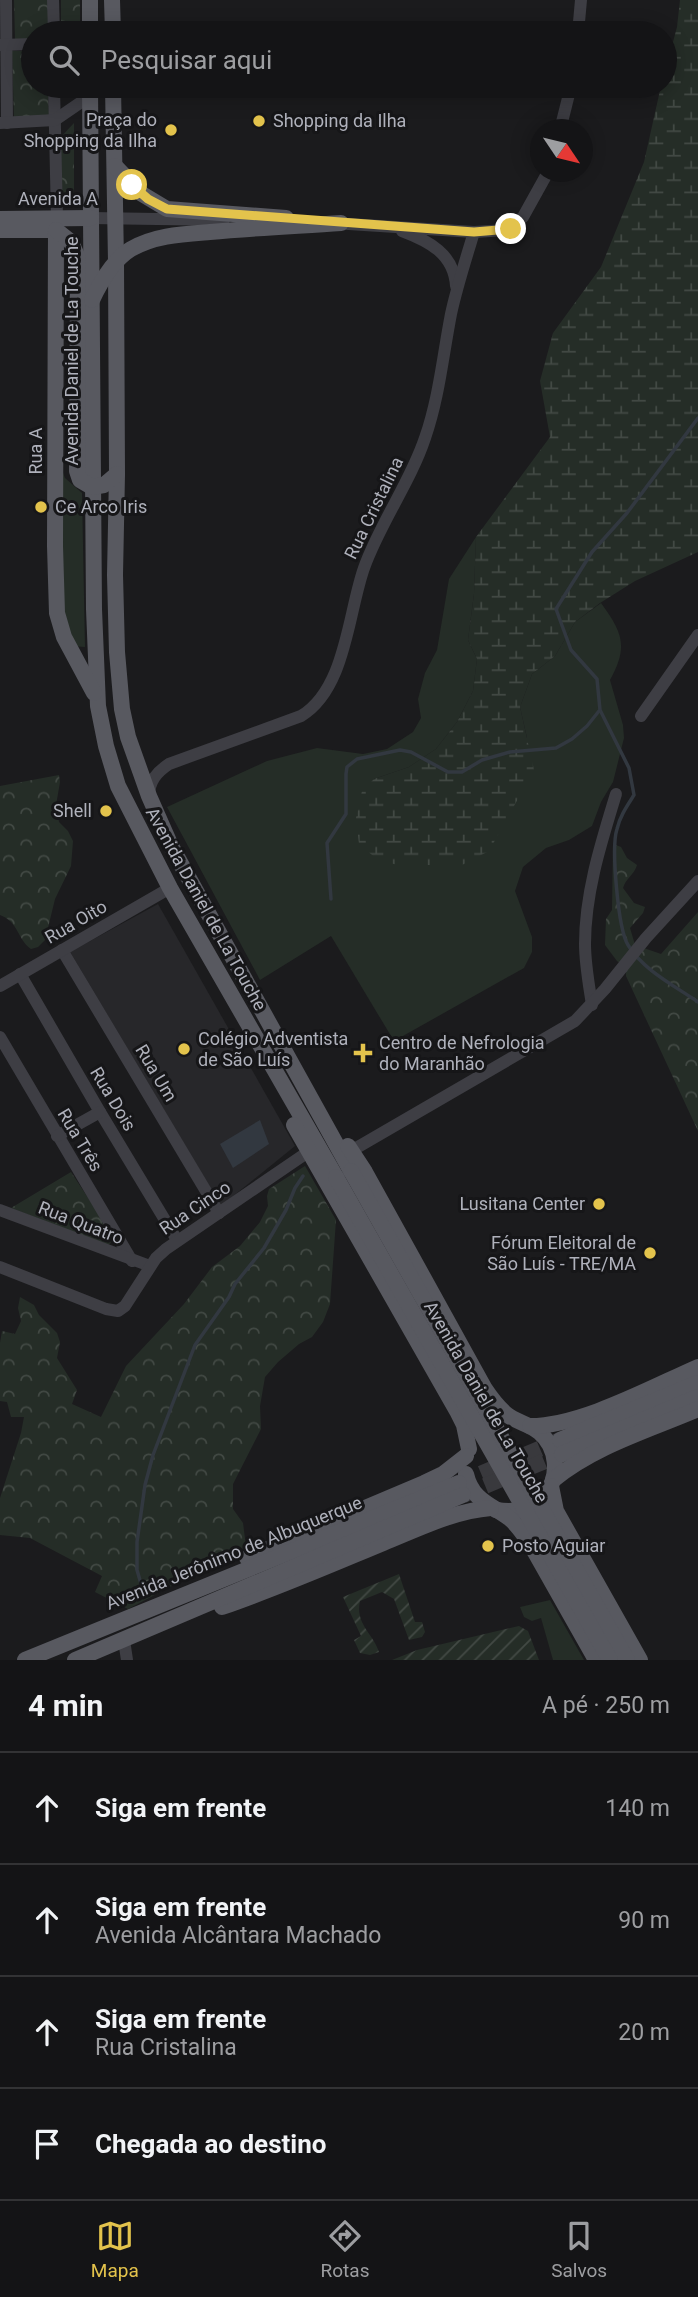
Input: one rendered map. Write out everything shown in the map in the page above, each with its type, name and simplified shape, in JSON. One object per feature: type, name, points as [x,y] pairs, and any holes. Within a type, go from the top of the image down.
[{"type":"main road","points":[[90,0],[90,21]]},
{"type":"main road","points":[[112,0],[113,21]]},
{"type":"main road","name":"Avenida Daniel de La Touche","points":[[90,98],[94,609],[98,706],[118,786],[170,888],[240,1013],[344,1174],[626,1660]]},
{"type":"main road","name":"Avenida Daniel de La Touche","points":[[113,98],[117,474],[115,575],[119,684],[128,737],[149,796],[171,846],[290,1060],[344,1174],[610,1660]]},
{"type":"main road","points":[[115,166],[142,194],[167,209],[341,223]]},
{"type":"main road","points":[[91,218],[79,264],[76,471],[80,480],[92,487],[104,485],[117,474]]},
{"type":"main road","name":"Avenida A","points":[[0,230],[91,218]]},
{"type":"main road","name":"Avenida A","points":[[0,219],[56,224]]},
{"type":"main road","points":[[91,301],[116,262],[133,248],[166,236],[341,223]]},
{"type":"main road","points":[[56,224],[73,245],[79,264]]},
{"type":"main road","name":"Rua A","points":[[56,224],[57,613],[64,637],[90,682],[98,706]]},
{"type":"main road","points":[[240,1013],[308,1152],[464,1425],[466,1476],[469,1486],[475,1495],[519,1528],[596,1660]]},
{"type":"main road","points":[[124,1640],[267,1592],[443,1519],[476,1509],[522,1511],[544,1497],[552,1483],[555,1470],[552,1449],[539,1432],[505,1413],[485,1389],[351,1151],[290,1060]]},
{"type":"main road","points":[[151,1606],[246,1559],[443,1474],[467,1452],[475,1438],[495,1424],[555,1425],[577,1419],[698,1367]]},
{"type":"main road","points":[[698,1383],[561,1447],[698,1396]]},
{"type":"main road","points":[[552,1483],[571,1466],[592,1454],[698,1409]]},
{"type":"main road","points":[[552,1483],[556,1511],[640,1660]]},
{"type":"main road","name":"Avenida Jerônimo de Albuquerque","points":[[25,1660],[151,1606],[461,1489],[75,1660]]},
{"type":"street","points":[[6,0],[3,45],[4,123],[55,120],[82,98]]},
{"type":"street","points":[[53,0],[54,21]]},
{"type":"street","points":[[579,21],[580,0]]},
{"type":"street","points":[[3,45],[21,44]]},
{"type":"street","name":"Rua A","points":[[54,98],[56,224]]},
{"type":"street","points":[[563,119],[568,98]]},
{"type":"street","points":[[474,232],[504,231],[514,227],[523,218],[543,182]]},
{"type":"street","name":"Avenida A","points":[[91,218],[341,223],[474,232]]},
{"type":"street","points":[[385,226],[425,240],[441,251],[452,267],[456,292]]},
{"type":"street","name":"Rua Cristalina","points":[[149,796],[154,778],[169,764],[302,716],[325,694],[339,660],[368,556],[427,434],[456,292],[474,232]]},
{"type":"street","points":[[641,716],[698,635]]},
{"type":"street","points":[[592,1005],[585,948],[586,915],[600,846],[616,794]]},
{"type":"street","points":[[351,1151],[565,1028],[592,1005],[646,937],[698,881]]},
{"type":"street","name":"Rua Oito","points":[[0,986],[170,888]]},
{"type":"street","name":"Rua Um","points":[[62,950],[219,1213]]},
{"type":"street","name":"Rua Dois","points":[[20,974],[177,1240]]},
{"type":"street","name":"Rua Três","points":[[0,1037],[132,1261]]},
{"type":"street","points":[[57,1136],[100,1112]]},
{"type":"street","name":"Rua Cinco","points":[[0,1267],[106,1309],[118,1311],[166,1248],[308,1152]]},
{"type":"street","name":"Rua Quatro","points":[[0,1210],[150,1266]]},
{"type":"street","points":[[124,1640],[127,1660]]},
{"type":"shaded area","name":"Colégio Adventista de São Luís","points":[[158,904],[295,1146],[221,1206],[70,952]]},
{"type":"shaded area","points":[[260,1120],[269,1144],[233,1168],[220,1144]]},
{"type":"green space","points":[[14,0],[49,0],[50,21],[21,21],[21,40],[15,40]]},
{"type":"green space","points":[[61,0],[80,0],[80,21],[61,21]]},
{"type":"green space","points":[[680,0],[698,0],[698,552],[635,581],[600,603],[575,622],[555,656],[532,674],[520,707],[534,770],[489,851],[462,865],[398,865],[378,860],[359,844],[356,818],[362,791],[374,779],[409,767],[436,749],[457,722],[473,691],[477,659],[468,640],[474,594],[476,537],[550,437],[540,381],[553,333],[601,267],[644,162],[658,98],[677,98],[677,27]]},
{"type":"green space","points":[[12,51],[21,51],[21,98],[48,98],[49,117],[14,118]]},
{"type":"green space","points":[[74,123],[74,207],[60,207],[60,138]]},
{"type":"green space","points":[[61,467],[65,478],[82,493],[85,647],[72,646],[64,612]]},
{"type":"green space","points":[[476,537],[474,594],[468,640],[477,659],[473,691],[457,722],[436,749],[409,767],[374,779],[398,865],[424,864],[527,738],[520,707],[532,674],[555,656],[575,622],[601,603],[614,622],[620,640],[620,658],[610,680],[624,738],[613,782],[601,802],[592,826],[569,840],[546,848],[523,867],[515,891],[532,937],[532,952],[524,968],[394,1041],[331,936],[260,980],[167,807],[267,761],[317,748],[363,754],[387,749],[413,732],[421,718],[418,699],[425,673],[437,650],[449,579]]},
{"type":"green space","points":[[59,775],[56,805],[59,822],[73,841],[71,866],[55,899],[45,940],[38,947],[31,949],[11,922],[0,915],[0,786]]},
{"type":"green space","points":[[613,844],[621,847],[627,858],[637,865],[623,888],[634,903],[645,907],[630,928],[635,945],[661,954],[698,912],[698,1131],[626,976],[626,968],[605,945],[606,919],[612,910]]},
{"type":"green space","points":[[305,1166],[336,1220],[330,1304],[323,1322],[312,1337],[299,1344],[265,1377],[260,1406],[261,1429],[233,1484],[233,1509],[243,1523],[246,1547],[128,1609],[95,1592],[102,1576],[30,1538],[0,1535],[0,1498],[24,1417],[11,1417],[7,1402],[0,1401],[0,1343],[2,1331],[15,1334],[21,1321],[18,1308],[20,1297],[34,1305],[39,1315],[57,1333],[60,1342],[57,1358],[77,1390],[72,1404],[101,1417],[126,1366],[184,1304],[212,1267],[240,1246],[260,1222],[268,1206],[269,1189]]},
{"type":"green space","points":[[71,1172],[115,1239],[108,1245],[11,1208]]},
{"type":"green space","points":[[399,1574],[415,1622],[422,1622],[425,1632],[422,1637],[409,1640],[394,1599],[382,1592],[360,1601],[362,1622],[379,1652],[370,1655],[360,1653],[354,1640],[361,1636],[343,1597]]},
{"type":"green space","points":[[550,1600],[584,1660],[553,1660],[541,1618],[532,1621],[524,1617],[520,1607]]},
{"type":"green space","points":[[519,1626],[528,1631],[539,1660],[392,1660],[417,1650]]},
{"type":"waterway","points":[[698,418],[627,513],[592,552],[556,609],[571,650],[597,679],[600,710],[629,768],[634,795],[618,824],[615,838],[615,869],[624,936],[642,962],[698,1002]]},
{"type":"waterway","points":[[331,899],[327,843],[346,814],[347,767],[357,759],[400,750],[411,752],[448,772],[462,772],[482,760],[510,752],[556,748],[572,739],[599,711]]},
{"type":"waterway","points":[[144,1594],[137,1570],[137,1542],[145,1485],[153,1455],[195,1345],[229,1297],[235,1284],[264,1248],[303,1176]]},
{"type":"tunnel","points":[[459,1483],[560,1440]]},
{"type":"tunnel","points":[[463,1495],[562,1454]]},
{"type":"place","name":"Shopping da Ilha","points":[[259,121]]},
{"type":"place","name":"Praça do Shopping da Ilha","points":[[171,130]]},
{"type":"place","name":"Ce Arco Iris","points":[[41,507]]},
{"type":"place","name":"Shell","points":[[106,811]]},
{"type":"place","name":"Colégio Adventista de São Luís","points":[[184,1049]]},
{"type":"place","name":"Centro de Nefrologia do Maranhão","points":[[363,1053]]},
{"type":"place","name":"Lusitana Center","points":[[599,1204]]},
{"type":"place","name":"Fórum Eleitoral de São Luís - TRE/MA","points":[[650,1253]]},
{"type":"place","name":"Posto Aguiar","points":[[488,1546]]},
{"type":"route","points":[[132,185],[148,199],[167,209],[474,232],[511,229]]}]
